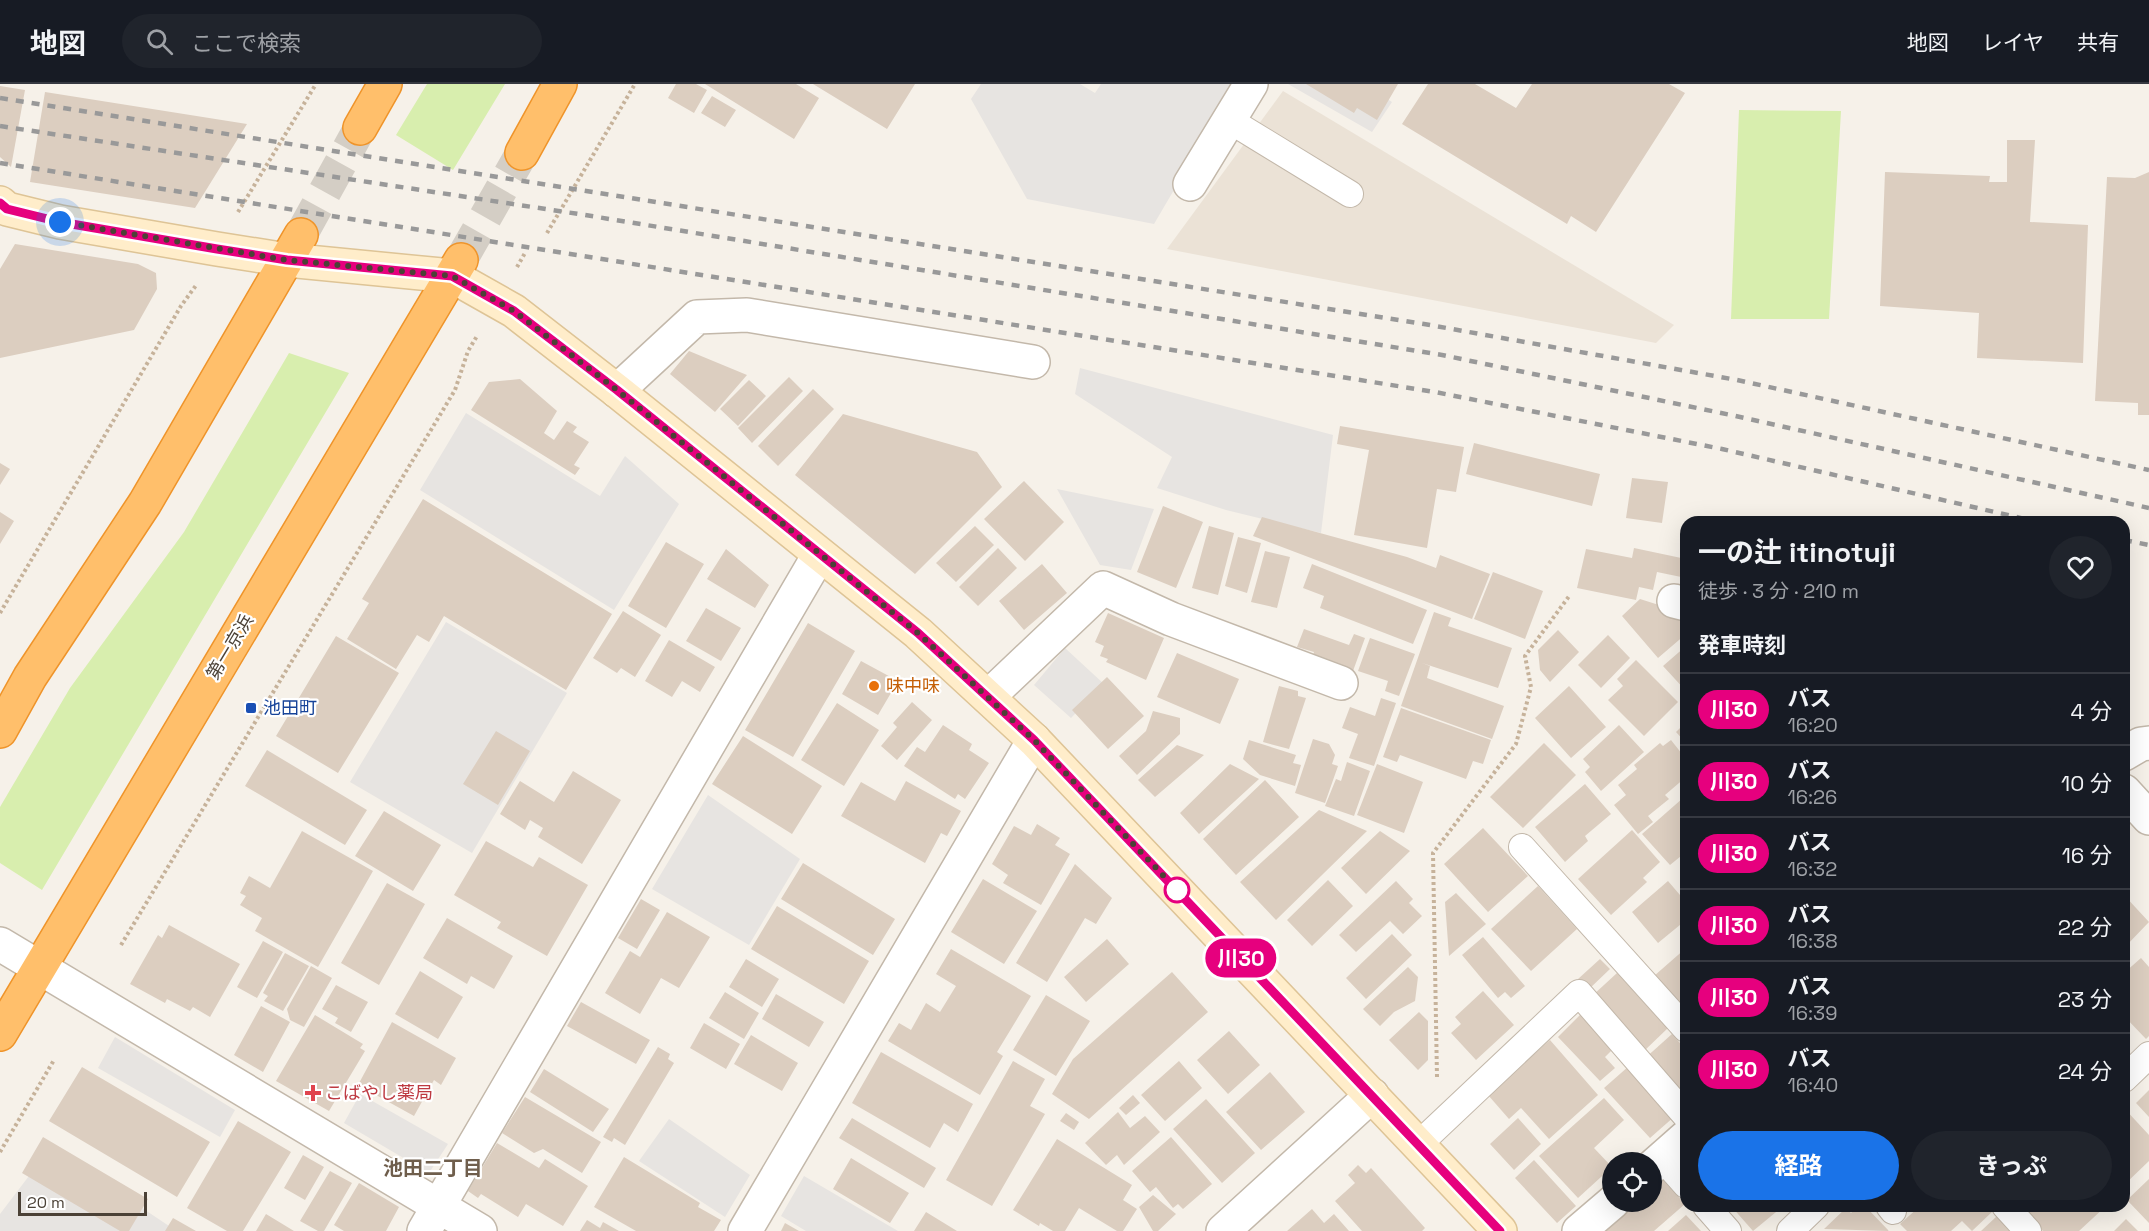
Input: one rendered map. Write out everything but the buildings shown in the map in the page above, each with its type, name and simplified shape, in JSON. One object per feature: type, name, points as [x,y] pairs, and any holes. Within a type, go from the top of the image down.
[{"type":"highway","points":[[360,128],[385,84]]},
{"type":"highway","points":[[522,153],[560,84]]},
{"type":"highway","points":[[0,731],[30,677],[145,503],[294,248]]},
{"type":"highway","name":"第一京浜","points":[[0,1034],[457,268]]},
{"type":"street","points":[[1190,184],[1251,84]]},
{"type":"street","points":[[2,211],[60,222],[457,268],[617,390],[918,633],[988,697],[1034,740],[1500,1231]]},
{"type":"street","points":[[617,390],[697,317],[747,315],[1033,362]]},
{"type":"street","points":[[431,1219],[819,555]]},
{"type":"street","points":[[988,697],[1103,588],[1170,619],[1341,683]]},
{"type":"street","points":[[745,1231],[1034,740]]},
{"type":"street","points":[[2130,750],[2141,744],[2149,743]]},
{"type":"street","points":[[2130,797],[2149,818]]},
{"type":"street","points":[[0,944],[431,1219],[480,1231]]},
{"type":"street","points":[[1222,1231],[1372,1095]]},
{"type":"street","points":[[1662,1159],[1680,1142]]},
{"type":"street","points":[[1579,1231],[1602,1211]]},
{"type":"lane","points":[[1229,120],[1350,194]]},
{"type":"lane","points":[[1522,847],[1680,1022]]},
{"type":"lane","points":[[1419,1144],[1579,993],[1680,1109]]},
{"type":"lane","points":[[2130,1073],[2149,1055]]},
{"type":"lane","points":[[1662,1167],[1680,1180]]},
{"type":"lane","points":[[1711,1212],[1728,1231]]},
{"type":"lane","points":[[1790,1231],[1810,1212]]},
{"type":"lane","points":[[2011,1212],[2028,1231]]},
{"type":"path","points":[[234,219],[316,84]]},
{"type":"path","points":[[547,233],[635,84]]},
{"type":"path","points":[[0,612],[181,306],[197,283]]},
{"type":"path","points":[[121,945],[455,390],[468,351]]},
{"type":"path","points":[[1437,1080],[1433,853],[1516,744],[1531,687],[1525,656],[1570,595]]},
{"type":"path","points":[[0,1152],[54,1060]]},
{"type":"shaded area","points":[[981,84],[1080,84],[1095,93],[1101,84],[1236,84],[1154,224],[1027,199],[971,99]]},
{"type":"shaded area","points":[[1288,84],[1363,84],[1392,102],[1372,132]]},
{"type":"shaded area","points":[[1283,91],[1674,325],[1656,343],[1167,249]]},
{"type":"shaded area","points":[[1080,368],[1333,435],[1321,533],[1226,510],[1157,488],[1172,457],[1075,394]]},
{"type":"shaded area","points":[[466,413],[600,496],[625,456],[679,504],[614,610],[420,490]]},
{"type":"shaded area","points":[[1057,489],[1154,509],[1131,570],[1100,565]]},
{"type":"shaded area","points":[[446,622],[567,693],[472,853],[350,782]]},
{"type":"shaded area","points":[[1065,648],[1104,684],[1071,718],[1034,685]]},
{"type":"shaded area","points":[[708,795],[800,859],[749,945],[652,889]]},
{"type":"shaded area","points":[[115,1037],[235,1110],[220,1137],[98,1068]]},
{"type":"shaded area","points":[[360,1094],[448,1144],[429,1173],[344,1123]]},
{"type":"shaded area","points":[[669,1119],[750,1175],[725,1217],[639,1161]]},
{"type":"shaded area","points":[[51,1147],[169,1226],[166,1231],[0,1231],[0,1214]]},
{"type":"shaded area","points":[[804,1176],[898,1231],[806,1231],[781,1216]]},
{"type":"green space","points":[[427,84],[505,84],[453,170],[396,135]]},
{"type":"green space","points":[[1739,110],[1841,111],[1829,319],[1731,319]]},
{"type":"green space","points":[[289,353],[349,373],[42,890],[0,863],[0,807],[70,688],[184,532]]},
{"type":"tunnel","points":[[301,235],[360,128]]},
{"type":"tunnel","points":[[461,260],[522,153]]},
{"type":"railway","points":[[0,98],[1424,324],[1737,380],[2149,470]]},
{"type":"railway","points":[[0,126],[585,215],[1442,355],[1731,415],[2149,508]]},
{"type":"railway","points":[[0,163],[1435,392],[1722,449],[2012,516]]},
{"type":"railway","points":[[2130,541],[2149,545]]},
{"type":"bus line","name":"川30","points":[[0,203],[7,209],[60,222],[217,249],[287,260],[452,276],[514,311],[617,390],[918,633],[1034,740],[1500,1231]]},
{"type":"place","name":"味中味","points":[[874,686]]},
{"type":"place","name":"池田町","points":[[251,708]]},
{"type":"place","name":"こばやし薬局","points":[[313,1093]]},
{"type":"district","name":"池田二丁目","points":[[433,1168]]},
{"type":"route","points":[[60,222],[287,260],[452,276],[514,311],[617,390],[918,633],[1034,740],[1179,892],[1177,890]]}]
